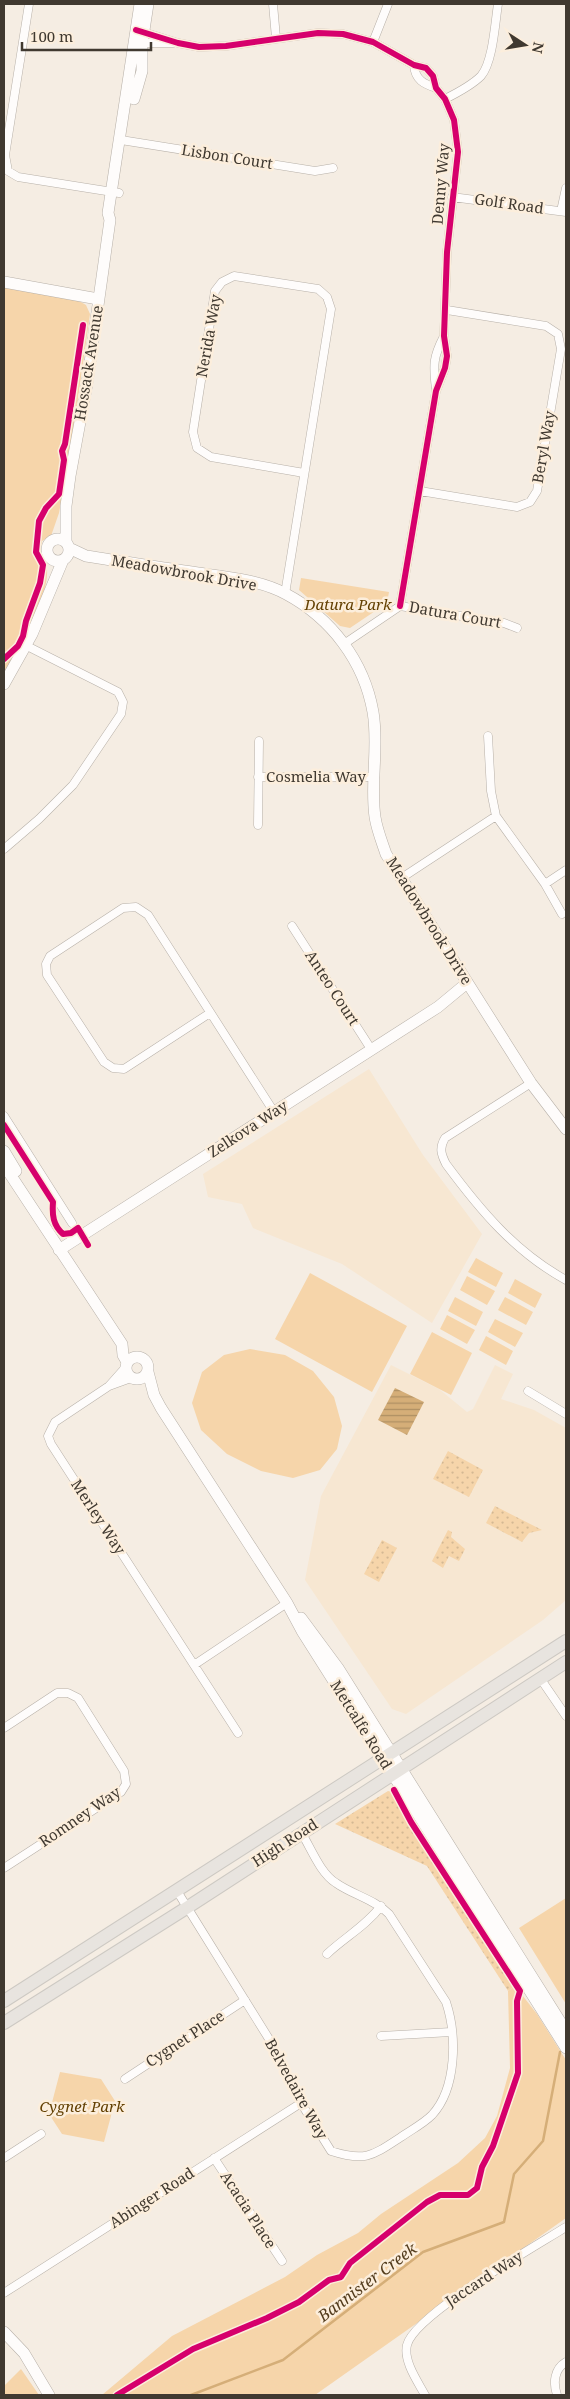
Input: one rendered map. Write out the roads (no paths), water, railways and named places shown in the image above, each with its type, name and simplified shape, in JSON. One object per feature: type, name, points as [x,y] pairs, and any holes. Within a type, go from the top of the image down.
[{"type":"main road","name":"Hossack Avenue","points":[[140,4],[140,30]]},
{"type":"main road","name":"Hossack Avenue","points":[[4,684],[27,646],[62,551],[66,506],[110,220],[108,214],[116,193],[140,30],[148,4]]},
{"type":"main road","points":[[4,282],[98,299]]},
{"type":"main road","name":"Meadowbrook Drive","points":[[62,551],[235,579],[285,594],[326,623],[344,644],[366,685],[373,712],[375,816],[386,854],[400,879],[531,1083],[566,1129]]},
{"type":"main road","name":"Zelkova Way","points":[[62,1248],[371,1049],[438,1007],[454,1001],[470,986]]},
{"type":"main road","name":"Metcalfe Road","points":[[4,1151],[78,1276],[122,1344],[146,1362],[154,1395]]},
{"type":"main road","name":"Metcalfe Road","points":[[4,1165],[62,1248]]},
{"type":"main road","name":"Metcalfe Road","points":[[122,1344],[129,1372],[154,1395],[287,1603],[302,1631],[387,1756],[566,2031]]},
{"type":"main road","points":[[138,1357],[131,1358],[129,1372],[141,1379],[148,1372]]},
{"type":"main road","name":"High Road","points":[[4,2001],[566,1641]]},
{"type":"main road","name":"High Road","points":[[4,2023],[188,1907],[396,1770],[566,1662]]},
{"type":"main road","name":"Metcalfe Road","points":[[396,1770],[566,2048]]},
{"type":"main road","points":[[4,2332],[24,2353],[49,2395]]},
{"type":"street","points":[[29,4],[5,155],[8,171],[18,178],[116,193]]},
{"type":"street","points":[[273,4],[276,38]]},
{"type":"street","points":[[373,42],[388,4]]},
{"type":"street","points":[[445,99],[468,86],[482,75],[489,60],[498,4]]},
{"type":"street","name":"Denny Way","points":[[140,30],[178,43],[199,47],[226,46],[318,33],[343,34],[373,42],[414,65],[426,68],[433,76],[436,88],[445,99],[457,134],[458,152],[447,252],[447,310],[444,336],[445,368],[436,391],[400,606]]},
{"type":"street","name":"Denny Way","points":[[138,43],[178,43]]},
{"type":"street","name":"Denny Way","points":[[414,65],[414,74],[422,83],[436,88]]},
{"type":"street","name":"Lisbon Court","points":[[124,141],[315,171],[333,168]]},
{"type":"street","points":[[564,212],[566,188]]},
{"type":"street","name":"Golf Road","points":[[452,197],[564,212]]},
{"type":"street","name":"Nerida Way","points":[[285,594],[331,309],[327,297],[318,289],[234,276],[222,282],[215,292],[194,432],[198,448],[211,457],[304,473]]},
{"type":"street","name":"Beryl Way","points":[[420,491],[517,506],[530,502],[537,491],[560,349],[558,334],[546,326],[447,310]]},
{"type":"street","name":"Denny Way","points":[[436,391],[434,360],[444,336]]},
{"type":"street","name":"Datura Court","points":[[344,644],[400,606],[504,623],[517,628]]},
{"type":"street","points":[[4,849],[39,819],[72,785],[121,714],[123,705],[118,692],[27,646]]},
{"type":"street","points":[[488,736],[491,791],[496,816],[545,884],[562,914]]},
{"type":"street","name":"Cosmelia Way","points":[[258,825],[259,741]]},
{"type":"street","name":"Cosmelia Way","points":[[258,777],[374,777]]},
{"type":"street","points":[[400,879],[496,816]]},
{"type":"street","points":[[545,884],[566,870]]},
{"type":"street","points":[[210,1013],[124,1068],[113,1068],[104,1062],[47,975],[46,964],[50,956],[123,908],[136,907],[148,915],[274,1112]]},
{"type":"street","name":"Anteo Court","points":[[292,926],[371,1049]]},
{"type":"street","points":[[531,1083],[445,1138],[440,1146],[441,1155],[490,1221],[524,1251],[566,1280]]},
{"type":"street","points":[[4,1116],[72,1223]]},
{"type":"street","name":"Merley Way","points":[[129,1372],[55,1422],[48,1436],[51,1444],[238,1733]]},
{"type":"street","name":"Merley Way","points":[[108,1386],[129,1372]]},
{"type":"street","points":[[528,1391],[566,1414]]},
{"type":"street","points":[[194,1665],[287,1603]]},
{"type":"street","points":[[540,1678],[566,1716]]},
{"type":"street","name":"Romney Way","points":[[4,1728],[57,1693],[68,1693],[78,1698],[124,1771],[126,1784],[121,1792],[4,1868]]},
{"type":"street","name":"Belvedaire Way","points":[[177,1891],[245,2000],[268,2039],[301,2103],[331,2150],[350,2157],[373,2155],[426,2120],[437,2108],[453,2064],[450,2016],[446,2002],[389,1914],[381,1906],[336,1884],[329,1878],[301,1832]]},
{"type":"street","points":[[327,1954],[339,1942],[369,1921],[381,1906]]},
{"type":"street","name":"Cygnet Place","points":[[125,2079],[245,2000]]},
{"type":"street","points":[[381,2036],[451,2032]]},
{"type":"street","name":"Abinger Road","points":[[4,2294],[301,2103]]},
{"type":"street","points":[[4,2158],[42,2134]]},
{"type":"street","name":"Acacia Place","points":[[214,2158],[282,2261]]},
{"type":"street","name":"Jaccard Way","points":[[425,2395],[407,2358],[407,2345],[412,2336],[450,2300],[566,2227]]},
{"type":"street","points":[[557,2395],[554,2379],[560,2365],[566,2362]]},
{"type":"waterway","name":"Bannister Creek","points":[[191,2395],[283,2360],[423,2252],[504,2222],[514,2174],[543,2141],[560,2052]]},
{"type":"park label","name":"Datura Park","points":[[348,605]]},
{"type":"park label","name":"Cygnet Park","points":[[82,2107]]}]
